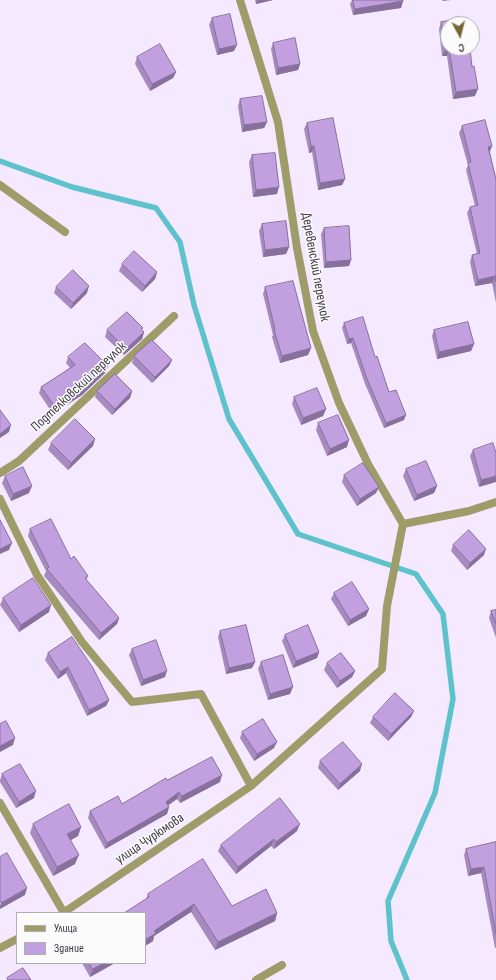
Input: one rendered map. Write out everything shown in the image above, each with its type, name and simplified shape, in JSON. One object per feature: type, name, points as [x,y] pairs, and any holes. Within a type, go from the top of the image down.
[{"type":"street","name":"Деревенский переулок","points":[[240,0],[278,122],[297,248],[313,331],[338,403],[368,464],[403,524]]},
{"type":"street","points":[[0,185],[65,232]]},
{"type":"street","name":"Подтелковский переулок","points":[[0,473],[19,462],[174,316]]},
{"type":"street","points":[[0,499],[37,575],[82,642],[132,702],[201,694],[251,786]]},
{"type":"street","points":[[403,524],[469,511],[496,502]]},
{"type":"street","name":"улица Чурюмова","points":[[64,912],[251,786],[382,669],[387,606],[403,524]]},
{"type":"street","points":[[0,803],[62,912]]},
{"type":"street","points":[[0,948],[16,940]]},
{"type":"street","points":[[256,980],[282,965]]},
{"type":"building","points":[[353,0],[403,0],[403,1],[355,9]]},
{"type":"building","points":[[230,14],[237,45],[219,49],[212,18]]},
{"type":"building","points":[[295,38],[300,64],[278,68],[273,43]]},
{"type":"building","points":[[160,44],[176,72],[152,84],[137,57]]},
{"type":"building","points":[[450,56],[471,56],[472,67],[474,66],[478,89],[456,92]]},
{"type":"building","points":[[262,96],[267,122],[244,125],[240,99]]},
{"type":"building","points":[[333,118],[345,179],[320,183],[314,146],[311,146],[307,123]]},
{"type":"building","points":[[485,120],[492,146],[488,147],[496,179],[496,282],[495,276],[478,280],[472,255],[480,253],[470,207],[478,205],[468,163],[471,162],[462,126]]},
{"type":"building","points":[[275,153],[279,187],[256,190],[252,155]]},
{"type":"building","points":[[286,221],[289,247],[265,250],[262,224]]},
{"type":"building","points":[[349,226],[351,260],[326,262],[324,228]]},
{"type":"building","points":[[134,251],[157,272],[145,286],[122,264]]},
{"type":"building","points":[[73,270],[89,286],[73,303],[56,287]]},
{"type":"building","points":[[293,281],[311,348],[282,356],[274,330],[265,287]]},
{"type":"building","points":[[127,312],[143,328],[141,329],[144,332],[126,349],[107,330]]},
{"type":"building","points":[[363,317],[375,357],[377,356],[389,392],[396,390],[406,415],[386,423],[367,379],[353,338],[349,339],[344,323]]},
{"type":"building","points":[[468,322],[474,344],[439,352],[434,330]]},
{"type":"building","points":[[152,340],[172,360],[155,377],[134,356]]},
{"type":"building","points":[[85,343],[108,366],[84,388],[55,407],[41,387],[75,365],[68,357]]},
{"type":"building","points":[[115,374],[132,391],[115,409],[97,391]]},
{"type":"building","points":[[317,388],[326,409],[303,418],[294,397]]},
{"type":"building","points":[[0,410],[11,425],[0,434]]},
{"type":"building","points":[[338,415],[349,440],[330,449],[318,423]]},
{"type":"building","points":[[75,419],[95,439],[71,463],[51,443]]},
{"type":"building","points":[[493,443],[496,453],[496,476],[481,480],[473,450]]},
{"type":"building","points":[[426,461],[437,486],[417,495],[406,469]]},
{"type":"building","points":[[363,463],[379,487],[360,499],[344,475]]},
{"type":"building","points":[[23,467],[32,486],[13,494],[5,476]]},
{"type":"building","points":[[51,519],[71,559],[74,556],[88,576],[85,578],[119,618],[101,633],[47,569],[49,567],[30,529]]},
{"type":"building","points":[[0,520],[12,543],[0,549]]},
{"type":"building","points":[[469,530],[486,549],[470,563],[453,545]]},
{"type":"building","points":[[33,578],[51,605],[21,625],[3,598]]},
{"type":"building","points":[[352,582],[369,609],[350,620],[334,593]]},
{"type":"building","points":[[496,610],[496,624],[491,611]]},
{"type":"building","points":[[246,625],[255,662],[229,668],[220,631]]},
{"type":"building","points":[[308,625],[319,652],[296,661],[285,635]]},
{"type":"building","points":[[72,637],[93,668],[109,700],[89,710],[68,667],[60,672],[48,653]]},
{"type":"building","points":[[156,640],[167,671],[143,680],[132,649]]},
{"type":"building","points":[[341,653],[355,671],[340,681],[327,663]]},
{"type":"building","points":[[283,655],[293,687],[270,694],[261,662]]},
{"type":"building","points":[[395,693],[414,711],[391,734],[373,717]]},
{"type":"building","points":[[263,719],[277,742],[257,754],[242,732]]},
{"type":"building","points":[[6,721],[15,738],[0,746],[0,724]]},
{"type":"building","points":[[343,742],[362,764],[340,784],[320,761]]},
{"type":"building","points":[[212,757],[222,775],[182,796],[179,792],[166,802],[169,807],[107,843],[90,811],[118,796],[122,804],[166,778],[167,780]]},
{"type":"building","points":[[20,764],[36,791],[19,802],[2,774]]},
{"type":"building","points":[[280,798],[300,824],[276,842],[274,839],[238,867],[221,845]]},
{"type":"building","points":[[69,804],[81,827],[67,834],[79,855],[57,867],[33,824]]},
{"type":"building","points":[[496,842],[496,934],[484,867],[471,869],[466,849]]},
{"type":"building","points":[[7,853],[27,888],[1,903],[0,857]]},
{"type":"building","points":[[203,859],[232,906],[266,889],[277,913],[218,942],[194,904],[154,931],[156,933],[146,939],[146,912],[126,912],[149,897],[148,894]]},
{"type":"building","points":[[90,964],[102,964],[93,969]]},
{"type":"building","points":[[23,968],[31,980],[8,980],[7,978]]},
{"type":"waterway","points":[[0,161],[72,187],[156,208],[180,242],[194,305],[229,419],[298,534],[416,574],[443,614],[453,699],[435,793],[388,901],[391,941],[407,980]]}]
